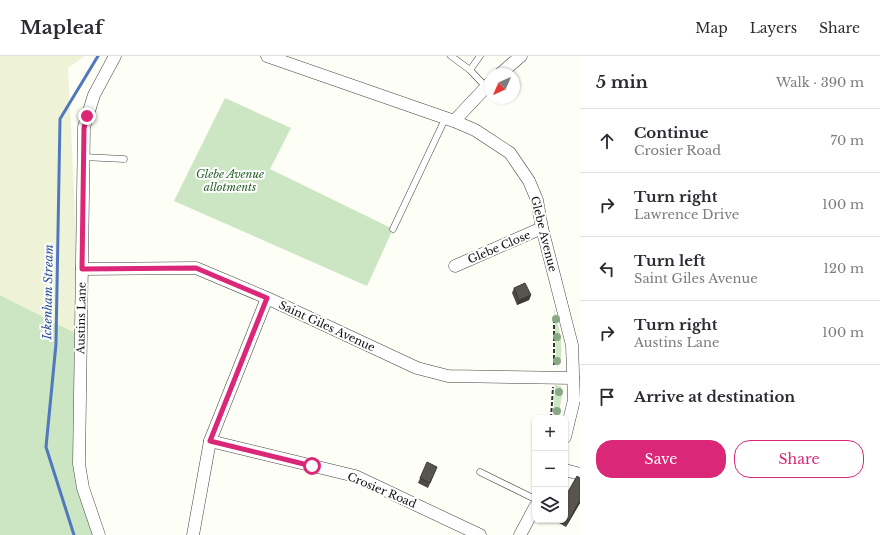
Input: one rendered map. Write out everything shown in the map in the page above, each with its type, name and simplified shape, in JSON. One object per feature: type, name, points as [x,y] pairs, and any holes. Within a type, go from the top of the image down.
[{"type":"street","name":"Austins Lane","points":[[99,535],[82,488],[79,464],[83,157],[84,128],[94,95],[115,56]]},
{"type":"street","name":"Glebe Avenue","points":[[267,56],[450,119],[475,130],[510,153],[529,181],[537,200],[542,228],[576,346],[573,378],[577,400],[568,428]]},
{"type":"street","points":[[507,68],[521,56]]},
{"type":"street","points":[[450,119],[484,89]]},
{"type":"street","name":"Glebe Close","points":[[455,266],[542,228]]},
{"type":"street","name":"Saint Giles Avenue","points":[[82,269],[196,268],[267,298],[417,368],[448,376],[573,378]]},
{"type":"street","points":[[193,535],[210,441],[267,298]]},
{"type":"street","name":"Crosier Road","points":[[210,441],[356,476],[480,535]]},
{"type":"street","points":[[568,471],[580,474]]},
{"type":"street","points":[[520,535],[532,513]]},
{"type":"lane","points":[[452,56],[484,82]]},
{"type":"lane","points":[[470,70],[480,56]]},
{"type":"lane","points":[[393,229],[450,119]]},
{"type":"lane","points":[[83,157],[124,159]]},
{"type":"lane","points":[[480,472],[532,498]]},
{"type":"path","points":[[554,312],[554,367],[559,369]]},
{"type":"path","points":[[551,415],[553,383]]},
{"type":"green space","points":[[0,56],[85,56],[68,68],[81,336],[0,295]]},
{"type":"green space","name":"Glebe Avenue allotments","points":[[225,98],[291,128],[270,169],[393,229],[367,286],[174,201]]},
{"type":"green space","points":[[0,295],[81,336],[79,464],[99,535],[0,535]]},
{"type":"green space","points":[[554,308],[561,345],[558,367],[556,364]]},
{"type":"green space","points":[[555,385],[561,386],[562,395],[559,415],[553,415]]},
{"type":"building","points":[[525,283],[531,295],[519,300],[514,288]]},
{"type":"building","points":[[427,462],[437,467],[430,483],[420,478]]},
{"type":"building","points":[[577,476],[580,478],[580,500],[569,520],[568,519],[568,492]]},
{"type":"waterway","name":"Ickenham Stream","points":[[74,535],[46,447],[56,344],[60,119],[98,56]]},
{"type":"route","points":[[87,116],[84,128],[82,269],[196,268],[267,298],[210,441],[312,466]]}]
